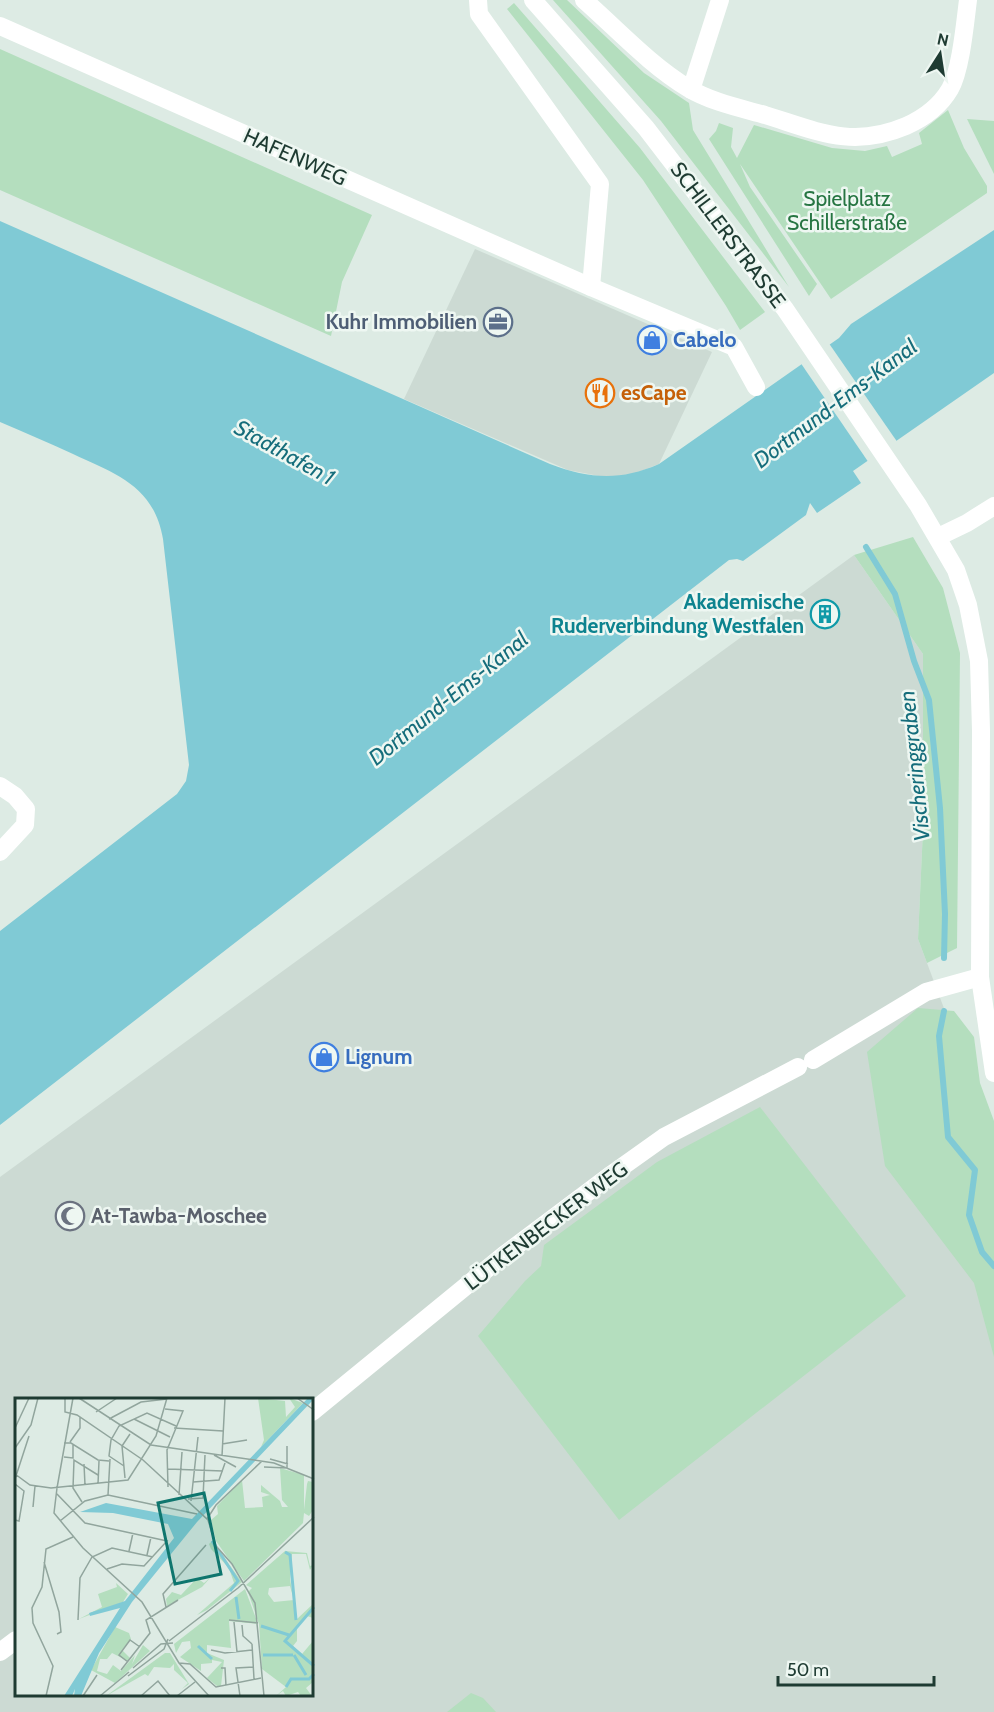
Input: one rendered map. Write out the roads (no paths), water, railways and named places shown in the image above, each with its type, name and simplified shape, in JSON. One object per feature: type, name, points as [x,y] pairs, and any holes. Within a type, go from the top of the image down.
[{"type":"street","points":[[478,0],[479,14],[484,22],[600,184],[591,287]]},
{"type":"street","name":"SCHILLERSTRASSE","points":[[533,0],[646,128],[799,328],[938,537]]},
{"type":"street","points":[[584,0],[668,75],[691,90],[718,101],[829,135],[859,139],[885,134],[913,123],[928,114],[944,98],[953,84],[968,0]]},
{"type":"street","points":[[691,90],[720,0]]},
{"type":"street","name":"HAFENWEG","points":[[0,27],[591,287],[734,347],[756,387]]},
{"type":"street","points":[[994,506],[938,537],[956,570],[968,605],[979,661],[980,977],[994,1073]]},
{"type":"street","points":[[0,786],[15,796],[26,809],[25,825],[9,845],[0,852]]},
{"type":"street","name":"LÜTKENBECKER WEG","points":[[314,1410],[504,1256],[664,1137],[806,1064],[926,992],[980,977]]},
{"type":"street","points":[[0,1652],[15,1641]]},
{"type":"water","points":[[0,221],[550,464],[578,473],[618,475],[659,464],[839,338],[851,324],[994,230],[994,373],[853,471],[861,483],[817,513],[810,503],[806,515],[743,561],[729,560],[0,1125],[0,931],[177,794],[186,781],[189,765],[163,539],[151,506],[131,484],[104,468],[0,422]]},
{"type":"waterway","name":"Vischeringgraben","points":[[866,547],[895,594],[914,661],[929,700],[940,808],[945,914],[944,958]]},
{"type":"waterway","name":"Vischeringgraben","points":[[944,1011],[939,1036],[948,1137],[975,1170],[969,1215],[982,1252],[994,1266]]},
{"type":"place","name":"Kuhr Immobilien","points":[[498,322]]},
{"type":"place","name":"Cabelo","points":[[652,340]]},
{"type":"place","name":"esCape","points":[[600,393]]},
{"type":"place","name":"Akademische Ruderverbindung Westfalen","points":[[825,614]]},
{"type":"place","name":"Lignum","points":[[324,1057]]},
{"type":"place","name":"At-Tawba-Moschee","points":[[70,1216]]},
{"type":"park label","name":"Spielplatz Schillerstraße","points":[[847,211]]},
{"type":"water label","name":"Dortmund-Ems-Kanal","points":[[835,403]]},
{"type":"water label","name":"Stadthafen 1","points":[[285,452]]},
{"type":"water label","name":"Dortmund-Ems-Kanal","points":[[448,698]]}]
